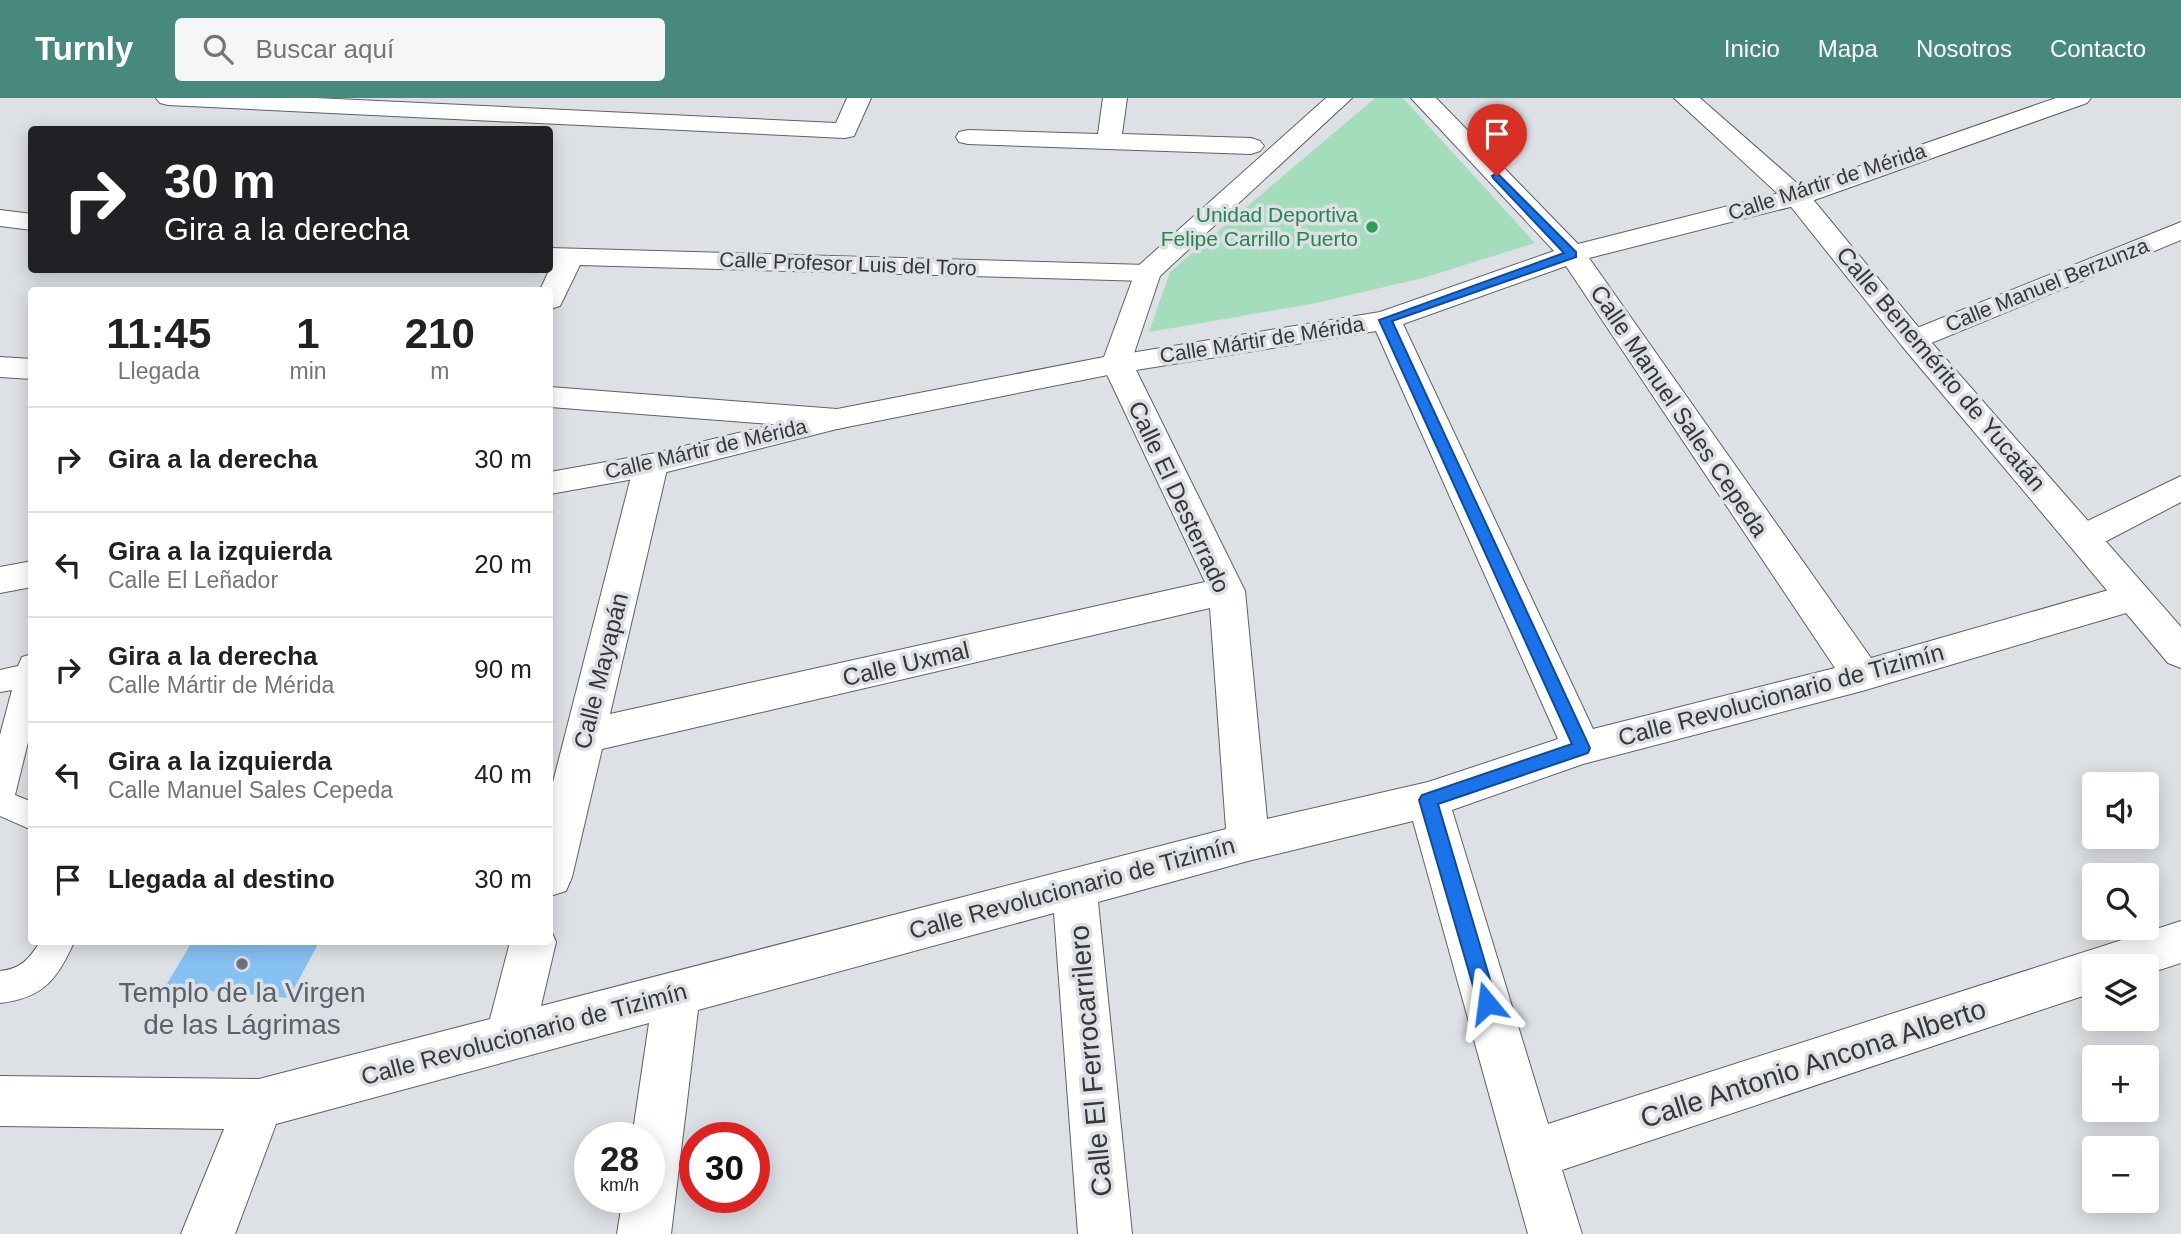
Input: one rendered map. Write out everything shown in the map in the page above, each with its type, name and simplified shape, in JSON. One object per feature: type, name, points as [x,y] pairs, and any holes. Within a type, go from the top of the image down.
[{"type":"street","points":[[168,98],[361,108],[439,105],[627,121],[845,131],[859,98]]},
{"type":"street","points":[[627,121],[641,98]]},
{"type":"street","points":[[1109,142],[1115,98]]},
{"type":"street","points":[[1117,364],[1147,273],[1340,98]]},
{"type":"street","name":"Calle Manuel Sales Cepeda","points":[[1423,98],[1572,254],[1861,676]]},
{"type":"street","name":"Calle Benemérito de Yucatán","points":[[1686,98],[1797,197],[1913,340],[2085,537],[2181,653]]},
{"type":"street","name":"Calle Mártir de Mérida","points":[[553,482],[651,465],[837,418],[1117,364],[1385,320],[1572,254],[1797,197],[2079,98]]},
{"type":"street","points":[[345,126],[361,108]]},
{"type":"street","points":[[968,137],[1251,146]]},
{"type":"street","points":[[0,218],[28,222]]},
{"type":"street","name":"Calle Manuel Berzunza","points":[[1913,340],[2181,230]]},
{"type":"street","points":[[553,287],[560,256]]},
{"type":"street","name":"Calle Profesor Luis del Toro","points":[[560,256],[1147,273]]},
{"type":"street","points":[[1385,320],[1582,748]]},
{"type":"street","name":"Calle El Desterrado","points":[[1117,364],[1227,591],[1248,842]]},
{"type":"street","points":[[0,367],[28,369]]},
{"type":"street","points":[[553,397],[837,418]]},
{"type":"street","name":"Calle Mayapán","points":[[553,865],[651,465]]},
{"type":"street","points":[[2085,537],[2181,488]]},
{"type":"street","points":[[0,580],[28,575]]},
{"type":"street","name":"Calle Uxmal","points":[[585,736],[1227,591]]},
{"type":"street","name":"Calle Revolucionario de Tizimín","points":[[0,1101],[259,1104],[1074,887],[1248,842],[1428,800],[1582,748],[1861,676],[2133,597]]},
{"type":"street","points":[[1428,800],[1555,1234]]},
{"type":"street","name":"Calle El Ferrocarrilero","points":[[1074,887],[1105,1234]]},
{"type":"street","points":[[2144,954],[2181,942]]},
{"type":"street","points":[[509,1038],[532,945]]},
{"type":"street","name":"Calle Antonio Ancona Alberto","points":[[1532,1155],[2082,974]]},
{"type":"street","points":[[659,1122],[677,993]]},
{"type":"street","points":[[208,1234],[259,1104]]},
{"type":"street","points":[[644,1234],[647,1213]]},
{"type":"lane","points":[[0,681],[28,671]]},
{"type":"lane","points":[[0,794],[28,678]]},
{"type":"lane","points":[[0,802],[28,815]]},
{"type":"lane","points":[[0,987],[28,982],[44,967],[55,945]]},
{"type":"green space","name":"Unidad Deportiva Felipe Carrillo Puerto","points":[[1375,98],[1403,98],[1535,243],[1423,278],[1311,304],[1149,332],[1170,272]]},
{"type":"building","name":"Templo de la Virgen de las Lágrimas","points":[[190,945],[317,945],[289,998],[165,987]]},
{"type":"place","name":"Unidad Deportiva Felipe Carrillo Puerto","points":[[1372,227]]},
{"type":"place","name":"Templo de la Virgen de las Lágrimas","points":[[242,964]]},
{"type":"route","points":[[1487,1003],[1428,800],[1582,748],[1385,320],[1572,254],[1497,176]]}]
